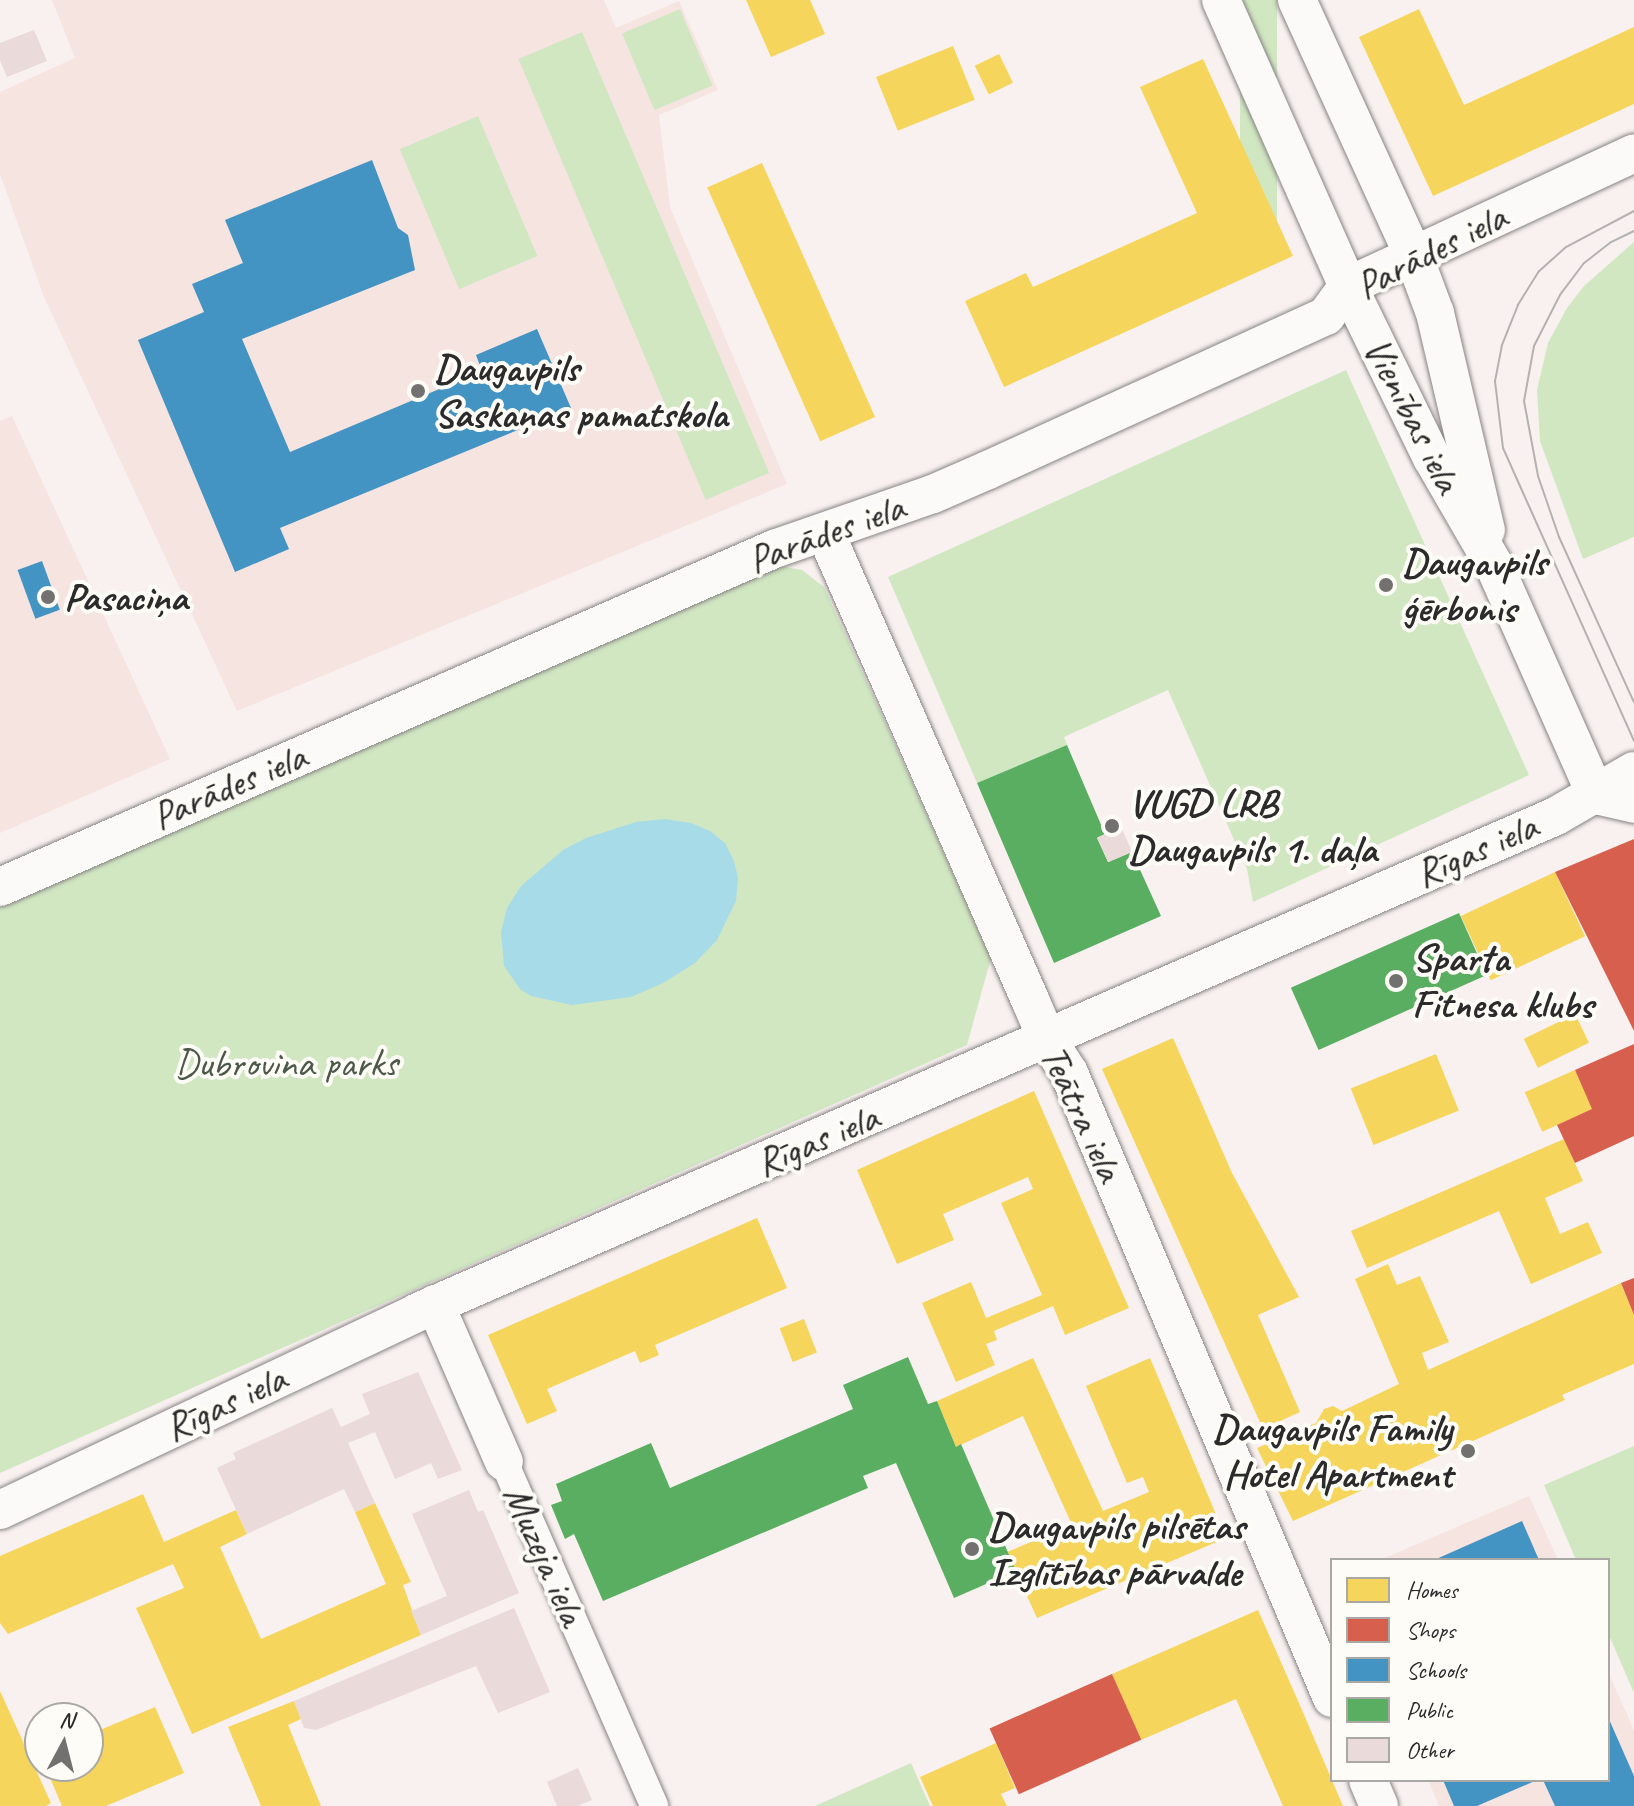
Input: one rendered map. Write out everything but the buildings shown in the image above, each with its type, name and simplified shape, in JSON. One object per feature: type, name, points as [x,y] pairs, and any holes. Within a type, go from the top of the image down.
[{"type":"street","name":"Vienības iela","points":[[1221,0],[1348,286],[1432,458],[1494,565],[1596,795]]},
{"type":"street","name":"Vienības iela","points":[[1297,0],[1413,254],[1435,313],[1459,403],[1494,565]]},
{"type":"street","name":"Parādes iela","points":[[0,887],[722,571],[933,494],[1326,316],[1348,286],[1634,153]]},
{"type":"street","name":"Teātra iela","points":[[825,532],[1047,1039],[1069,1073],[1330,1693]]},
{"type":"street","name":"Rīgas iela","points":[[0,1510],[435,1304],[1047,1039],[1596,795],[1634,771]]},
{"type":"street","points":[[1596,795],[1634,804]]},
{"type":"street","name":"Muzeja iela","points":[[435,1304],[654,1806]]},
{"type":"street","points":[[1369,1782],[1379,1806]]},
{"type":"shaded area","name":"Daugavpils Saskaņas pamatskola","points":[[52,0],[604,0],[616,28],[679,1],[718,90],[659,115],[670,207],[787,484],[237,711],[44,297],[0,174],[0,92],[75,58]]},
{"type":"shaded area","name":"Pasaciņa","points":[[12,416],[170,759],[0,833],[0,421]]},
{"type":"shaded area","points":[[1529,1496],[1557,1558],[1385,1558]]},
{"type":"shaded area","points":[[1610,1676],[1634,1730],[1634,1806],[1439,1806],[1429,1782],[1610,1782]]},
{"type":"green space","points":[[1240,0],[1277,0],[1277,244],[1240,244]]},
{"type":"green space","points":[[680,9],[712,85],[654,110],[622,34]]},
{"type":"green space","points":[[582,32],[769,473],[706,500],[518,59]]},
{"type":"green space","points":[[478,116],[537,256],[459,289],[400,149]]},
{"type":"green space","points":[[1634,242],[1634,537],[1583,559],[1540,441],[1537,390],[1548,343],[1567,308],[1584,286]]},
{"type":"green space","points":[[1346,370],[1529,775],[1253,902],[1247,869],[1168,690],[1064,737],[1067,745],[977,783],[888,577]]},
{"type":"green space","name":"Dubrovina parks","points":[[775,565],[802,570],[824,587],[991,958],[967,1045],[0,1473],[0,904]]},
{"type":"green space","points":[[1634,1446],[1634,1693],[1610,1638],[1610,1558],[1575,1558],[1544,1485]]},
{"type":"green space","points":[[911,1763],[930,1806],[815,1806]]},
{"type":"water","points":[[665,819],[691,823],[710,831],[725,843],[734,861],[738,878],[736,901],[717,940],[695,963],[663,983],[631,997],[572,1005],[531,996],[520,989],[504,966],[501,932],[507,908],[521,886],[563,850],[586,838],[636,822]]},
{"type":"tram line","points":[[1634,211],[1566,247],[1539,271],[1518,305],[1502,345],[1495,381],[1503,448],[1634,741]]},
{"type":"tram line","points":[[1634,231],[1611,242],[1584,263],[1560,295],[1534,346],[1524,401],[1538,476],[1559,537],[1634,702]]},
{"type":"place","name":"Daugavpils Saskaņas pamatskola","points":[[418,391]]},
{"type":"place","name":"Daugavpils ģērbonis","points":[[1386,585]]},
{"type":"place","name":"Pasaciņa","points":[[48,597]]},
{"type":"place","name":"VUGD LRB Daugavpils 1. daļa","points":[[1112,826]]},
{"type":"place","name":"Sparta Fitnesa klubs","points":[[1396,981]]},
{"type":"place","name":"Daugavpils Family Hotel Apartment","points":[[1468,1451]]},
{"type":"place","name":"Daugavpils pilsētas Izglītības pārvalde","points":[[972,1549]]}]
